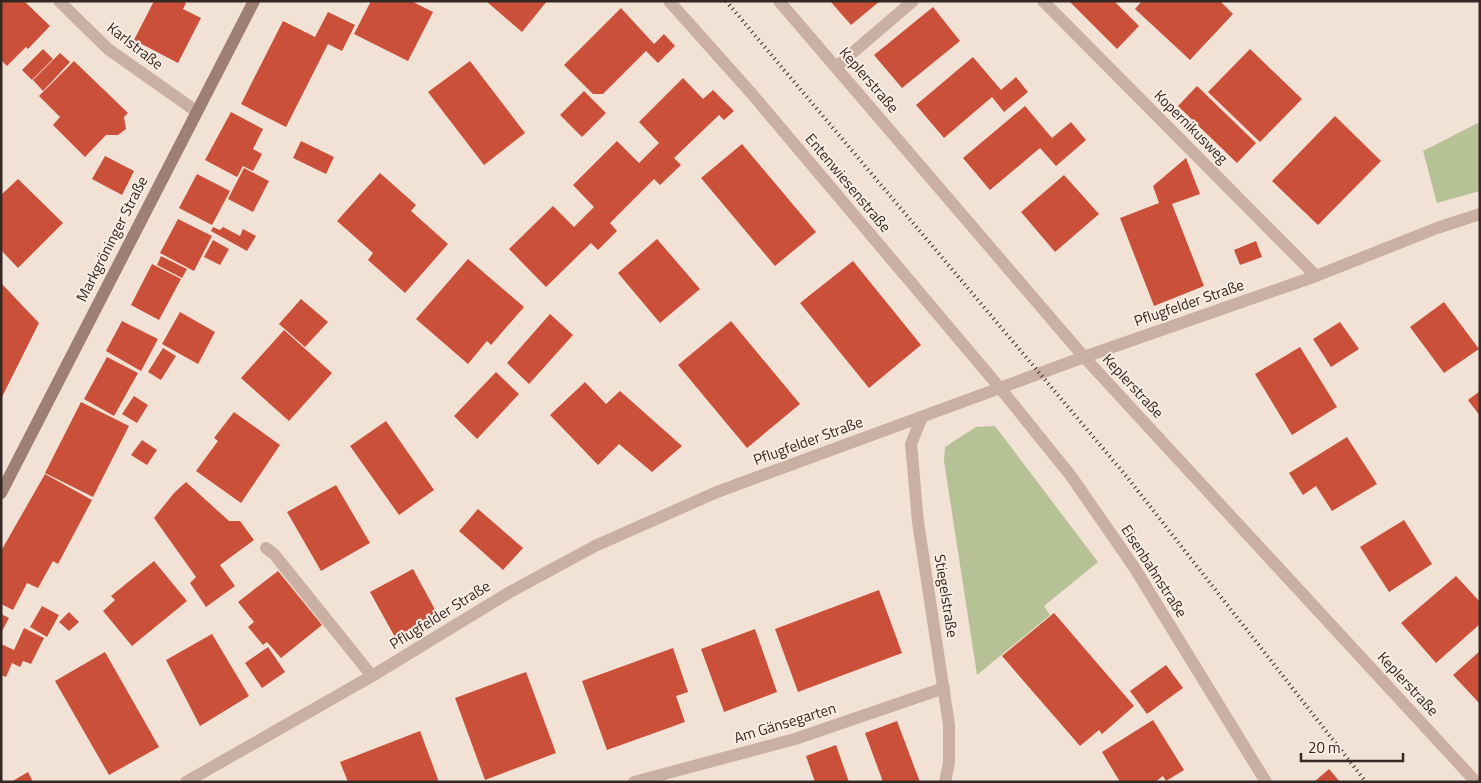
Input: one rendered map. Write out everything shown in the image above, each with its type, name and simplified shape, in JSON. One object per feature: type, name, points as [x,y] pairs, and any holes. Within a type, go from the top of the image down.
[{"type":"street","name":"Karlstraße","points":[[59,1],[108,49],[196,111]]},
{"type":"street","name":"Markgröninger Straße","points":[[1,493],[254,1]]},
{"type":"street","name":"Entenwiesenstraße","points":[[669,1],[752,94],[1000,388]]},
{"type":"street","name":"Keplerstraße","points":[[779,1],[1084,357],[1476,782]]},
{"type":"street","points":[[836,67],[913,1]]},
{"type":"street","name":"Kopernikusweg","points":[[1043,1],[1316,276]]},
{"type":"street","name":"Pflugfelder Straße","points":[[186,782],[372,676],[510,592],[595,546],[717,492],[1084,357],[1316,276],[1437,228],[1480,214]]},
{"type":"street","name":"Eisenbahnstraße","points":[[1000,388],[1071,476],[1134,567],[1266,782]]},
{"type":"street","name":"Stiegelstraße","points":[[922,417],[911,444],[918,522],[949,725],[949,763],[945,782]]},
{"type":"street","points":[[266,548],[274,554],[372,676]]},
{"type":"street","name":"Am Gänsegarten","points":[[634,782],[795,739],[944,688]]},
{"type":"green space","points":[[1480,122],[1480,191],[1437,203],[1423,151]]},
{"type":"green space","points":[[995,426],[1098,562],[1044,606],[1050,615],[977,675],[944,461],[945,447],[976,427]]},
{"type":"building","points":[[1,1],[24,1],[50,26],[28,49],[26,47],[7,66],[1,60]]},
{"type":"building","points":[[154,1],[182,1],[186,3],[183,9],[201,18],[178,63],[134,40]]},
{"type":"building","points":[[371,1],[411,1],[433,12],[408,61],[354,34]]},
{"type":"building","points":[[486,1],[547,1],[522,32]]},
{"type":"building","points":[[830,1],[880,1],[851,25]]},
{"type":"building","points":[[1069,1],[1114,1],[1139,26],[1117,49]]},
{"type":"building","points":[[1142,1],[1220,1],[1233,14],[1190,60],[1135,9]]},
{"type":"building","points":[[933,7],[960,41],[902,88],[874,55]]},
{"type":"building","points":[[621,8],[654,44],[664,34],[675,46],[658,63],[646,51],[603,94],[593,94],[564,65]]},
{"type":"building","points":[[328,12],[355,25],[342,51],[328,44],[286,127],[241,104],[283,21],[315,37]]},
{"type":"building","points":[[43,49],[53,59],[32,80],[22,70]]},
{"type":"building","points":[[1250,49],[1302,99],[1260,142],[1208,92]]},
{"type":"building","points":[[60,53],[70,62],[43,91],[33,80]]},
{"type":"building","points":[[973,57],[1001,90],[1016,77],[1028,92],[1004,112],[992,97],[944,138],[916,105]]},
{"type":"building","points":[[74,61],[128,113],[124,117],[126,129],[118,135],[106,135],[85,157],[53,125],[60,117],[39,96]]},
{"type":"building","points":[[470,61],[525,133],[484,165],[428,92]]},
{"type":"building","points":[[683,78],[703,99],[713,90],[734,111],[724,120],[719,115],[674,158],[681,165],[660,185],[654,179],[610,223],[617,231],[598,250],[591,243],[546,287],[509,249],[553,206],[574,227],[594,207],[573,185],[617,141],[639,163],[659,143],[639,122]]},
{"type":"building","points":[[1197,86],[1256,143],[1237,163],[1178,106]]},
{"type":"building","points":[[584,91],[606,113],[582,137],[560,115]]},
{"type":"building","points":[[1025,106],[1052,138],[1071,122],[1086,140],[1056,166],[1040,148],[990,190],[963,158]]},
{"type":"building","points":[[231,112],[263,129],[253,149],[262,154],[253,171],[243,166],[237,177],[205,160]]},
{"type":"building","points":[[1335,116],[1381,161],[1318,225],[1272,181]]},
{"type":"building","points":[[301,141],[334,157],[326,174],[293,158]]},
{"type":"building","points":[[742,144],[816,232],[775,266],[701,178]]},
{"type":"building","points":[[105,156],[134,171],[122,195],[92,179]]},
{"type":"building","points":[[1186,158],[1200,194],[1172,204],[1204,286],[1154,306],[1120,218],[1159,203],[1153,186]]},
{"type":"building","points":[[244,168],[269,181],[253,212],[228,199]]},
{"type":"building","points":[[380,173],[416,205],[411,211],[448,244],[405,293],[368,260],[373,253],[337,221]]},
{"type":"building","points":[[197,174],[230,191],[212,225],[179,208]]},
{"type":"building","points":[[1064,175],[1099,214],[1055,252],[1021,212]]},
{"type":"building","points":[[18,179],[63,223],[18,268],[1,250],[1,195]]},
{"type":"building","points":[[178,219],[212,236],[194,271],[160,253]]},
{"type":"building","points":[[213,227],[220,230],[223,227],[240,236],[243,229],[256,236],[247,251],[211,231]]},
{"type":"building","points":[[657,239],[700,289],[660,323],[618,273]]},
{"type":"building","points":[[213,240],[229,249],[220,265],[204,257]]},
{"type":"building","points":[[1256,241],[1262,257],[1240,265],[1234,250]]},
{"type":"building","points":[[161,256],[187,269],[182,278],[157,265]]},
{"type":"building","points":[[468,259],[524,307],[491,345],[487,341],[468,364],[416,319]]},
{"type":"building","points":[[853,261],[921,345],[869,388],[800,303]]},
{"type":"building","points":[[152,264],[181,279],[159,320],[131,305]]},
{"type":"building","points":[[1,283],[39,323],[1,399]]},
{"type":"building","points":[[301,299],[328,322],[305,347],[279,324]]},
{"type":"building","points":[[1444,302],[1479,349],[1444,373],[1410,327]]},
{"type":"building","points":[[180,312],[215,332],[198,364],[162,344]]},
{"type":"building","points":[[550,314],[573,335],[529,384],[507,363]]},
{"type":"building","points":[[122,321],[158,339],[141,371],[106,351]]},
{"type":"building","points":[[731,321],[800,404],[747,448],[678,365]]},
{"type":"building","points":[[1340,322],[1359,349],[1331,367],[1313,339]]},
{"type":"building","points":[[284,330],[332,373],[289,421],[241,378]]},
{"type":"building","points":[[1300,347],[1337,407],[1292,435],[1255,374]]},
{"type":"building","points":[[163,348],[176,356],[161,380],[148,372]]},
{"type":"building","points":[[107,357],[138,373],[114,416],[84,399]]},
{"type":"building","points":[[496,372],[519,394],[477,439],[454,416]]},
{"type":"building","points":[[585,382],[606,404],[620,391],[682,446],[652,472],[619,444],[598,465],[550,415]]},
{"type":"building","points":[[1480,391],[1480,416],[1468,400]]},
{"type":"building","points":[[134,396],[148,405],[137,423],[122,414]]},
{"type":"building","points":[[81,402],[129,426],[93,497],[45,473]]},
{"type":"building","points":[[234,412],[280,445],[241,503],[196,471],[218,441],[214,438]]},
{"type":"building","points":[[386,421],[434,490],[399,515],[350,446]]},
{"type":"building","points":[[1347,437],[1377,484],[1332,511],[1316,486],[1303,495],[1289,473]]},
{"type":"building","points":[[142,440],[157,450],[147,465],[131,455]]},
{"type":"building","points":[[45,474],[92,500],[58,564],[53,561],[38,588],[27,583],[13,610],[1,604],[1,551]]},
{"type":"building","points":[[186,482],[229,521],[240,521],[254,540],[220,565],[235,586],[206,607],[190,583],[196,577],[154,518],[174,493]]},
{"type":"building","points":[[336,485],[370,543],[321,571],[287,512]]},
{"type":"building","points":[[478,509],[523,548],[503,570],[459,531]]},
{"type":"building","points":[[1404,520],[1432,564],[1389,592],[1360,547]]},
{"type":"building","points":[[154,561],[187,601],[132,646],[103,611],[115,600],[111,596]]},
{"type":"building","points":[[413,569],[439,617],[396,639],[370,592]]},
{"type":"building","points":[[278,571],[322,625],[281,658],[267,642],[263,645],[248,627],[254,622],[238,602]]},
{"type":"building","points":[[1456,576],[1480,602],[1480,624],[1436,663],[1401,623]]},
{"type":"building","points":[[879,590],[902,653],[798,692],[775,629]]},
{"type":"building","points":[[42,606],[59,615],[47,637],[30,627]]},
{"type":"building","points":[[69,612],[79,622],[69,631],[59,622]]},
{"type":"building","points":[[1054,613],[1134,706],[1102,734],[1099,730],[1080,746],[1002,656]]},
{"type":"building","points":[[1,614],[9,618],[1,633]]},
{"type":"building","points":[[24,628],[44,638],[31,664],[23,661],[20,667],[12,663],[6,677],[1,675],[1,644],[14,650]]},
{"type":"building","points":[[755,629],[777,692],[724,712],[701,649]]},
{"type":"building","points":[[212,634],[249,696],[200,726],[166,660]]},
{"type":"building","points":[[268,647],[285,672],[262,688],[245,663]]},
{"type":"building","points":[[673,648],[688,692],[676,696],[685,722],[607,750],[582,681]]},
{"type":"building","points":[[1480,651],[1480,704],[1453,675]]},
{"type":"building","points":[[105,652],[159,747],[109,775],[55,681]]},
{"type":"building","points":[[1166,665],[1183,688],[1147,714],[1130,691]]},
{"type":"building","points":[[526,672],[556,753],[485,780],[455,698]]},
{"type":"building","points":[[1153,720],[1184,770],[1166,781],[1163,776],[1155,782],[1120,782],[1102,752]]},
{"type":"building","points":[[897,721],[920,782],[883,782],[865,733]]},
{"type":"building","points":[[420,731],[439,782],[348,782],[340,762]]},
{"type":"building","points":[[836,745],[849,782],[815,782],[806,756]]},
{"type":"building","points":[[1329,769],[1340,782],[1314,782]]},
{"type":"building","points":[[28,772],[33,782],[11,782]]},
{"type":"railway","points":[[726,1],[1127,477],[1366,782]]}]
